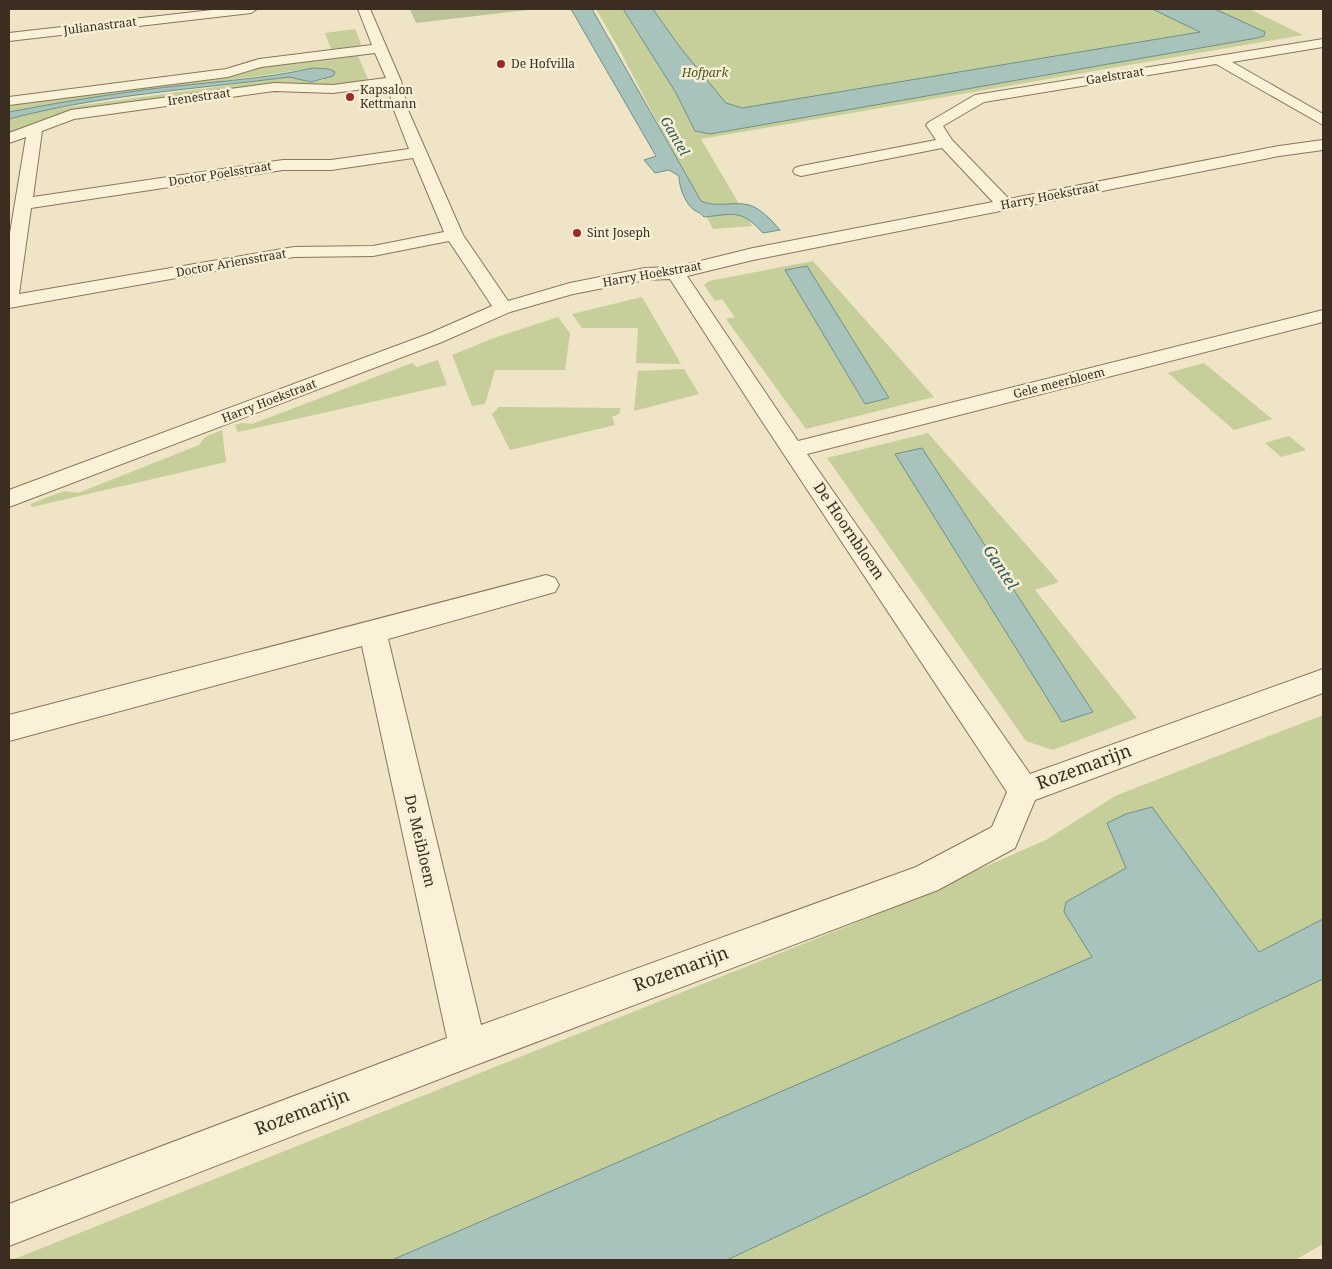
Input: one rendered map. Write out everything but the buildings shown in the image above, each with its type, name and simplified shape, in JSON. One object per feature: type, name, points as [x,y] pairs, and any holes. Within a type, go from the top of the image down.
[{"type":"street","name":"Julianastraat","points":[[9,36],[172,13],[251,9]]},
{"type":"street","points":[[364,9],[394,81],[402,110],[454,235],[504,308]]},
{"type":"street","name":"Gaelstraat","points":[[1006,204],[946,143],[934,126],[980,98],[1323,43]]},
{"type":"street","name":"Irenestraat","points":[[9,100],[228,73],[259,63],[381,48]]},
{"type":"street","points":[[1219,60],[1323,120]]},
{"type":"street","name":"Irenestraat","points":[[9,138],[71,115],[264,88],[333,89],[394,81]]},
{"type":"street","points":[[9,295],[14,231],[22,204],[35,128]]},
{"type":"street","points":[[801,171],[946,143]]},
{"type":"street","name":"Harry Hoekstraat","points":[[9,499],[435,338],[504,308],[570,289],[645,274],[676,273],[753,254],[1279,151],[1323,145]]},
{"type":"street","name":"Doctor Poelsstraat","points":[[22,204],[283,165],[331,165],[419,152]]},
{"type":"street","name":"Doctor Ariensstraat","points":[[9,302],[294,252],[373,251],[454,235]]},
{"type":"street","name":"De Hoornbloem","points":[[676,273],[748,385],[794,450],[1023,790]]},
{"type":"street","name":"Gele meerbloem","points":[[794,450],[1323,316]]},
{"type":"street","points":[[9,728],[546,585]]},
{"type":"street","name":"De Meibloem","points":[[372,632],[468,1049]]},
{"type":"street","name":"Rozemarijn","points":[[9,1224],[468,1049],[926,879],[1004,837],[1023,790],[1323,681]]},
{"type":"green space","points":[[410,9],[536,9],[416,23]]},
{"type":"green space","name":"Hofpark","points":[[596,9],[1249,9],[1303,35],[701,139],[752,226],[713,229],[618,47]]},
{"type":"green space","points":[[355,29],[361,44],[358,47],[332,51],[325,33]]},
{"type":"green space","points":[[357,54],[369,81],[344,85],[272,84],[79,109],[9,133],[9,119],[39,111],[289,77],[311,82],[324,80],[313,68],[204,84],[152,89],[9,112],[9,103],[225,76],[253,69]]},
{"type":"green space","points":[[813,261],[934,397],[806,429],[726,319],[735,317],[722,299],[715,301],[704,285],[709,281]],"holes":[[[785,270],[889,398],[865,404]]]},
{"type":"green space","points":[[642,297],[681,364],[636,363],[638,328],[582,328],[572,314]]},
{"type":"green space","points":[[558,317],[570,333],[565,370],[495,370],[485,404],[472,406],[452,355],[494,338]]},
{"type":"green space","points":[[438,360],[447,385],[238,432],[235,425],[242,423],[252,424],[412,363],[417,367]]},
{"type":"green space","points":[[1204,363],[1272,419],[1234,430],[1168,373]]},
{"type":"green space","points":[[684,369],[699,394],[634,411],[638,371]]},
{"type":"green space","points":[[499,407],[621,408],[619,414],[612,417],[615,425],[510,450],[492,414]]},
{"type":"green space","points":[[222,430],[226,462],[32,507],[30,504],[64,491],[78,493],[199,445],[205,437]]},
{"type":"green space","points":[[928,433],[1059,582],[1035,590],[1137,718],[1053,750],[1026,741],[827,458]]},
{"type":"green space","points":[[1289,436],[1306,450],[1281,457],[1265,443]]},
{"type":"green space","points":[[1323,715],[1323,919],[1259,952],[1151,807],[1126,814],[1126,868],[1064,912],[1093,957],[392,1260],[12,1260],[863,920],[1046,840],[1115,796]]},
{"type":"green space","points":[[1323,979],[1323,1244],[1295,1260],[727,1260]]},
{"type":"water","points":[[571,9],[592,9],[701,201],[713,204],[749,205],[762,212],[780,230],[763,233],[749,220],[737,215],[704,217],[694,210],[685,199],[681,190],[679,176],[669,170],[655,173],[644,160],[656,156]]},
{"type":"water","points":[[623,9],[653,9],[679,46],[726,103],[742,108],[1200,32],[1152,9],[1215,9],[1265,32],[1264,36],[1257,38],[710,134],[695,131],[676,93]]},
{"type":"water","points":[[313,68],[329,69],[335,72],[333,76],[311,82],[289,77],[113,98],[9,119],[9,112],[62,102],[151,89],[273,75]]},
{"type":"water","points":[[807,266],[889,398],[865,404],[785,270]]},
{"type":"water","name":"Gantel","points":[[922,448],[1093,712],[1062,722],[895,454]]},
{"type":"water","points":[[1152,807],[1259,952],[1323,919],[1323,979],[727,1260],[392,1260],[1092,957],[1064,912],[1066,902],[1126,868],[1107,823],[1126,814]]},
{"type":"place","name":"De Hofvilla","points":[[501,64]]},
{"type":"place","name":"Kapsalon Kettmann","points":[[350,97]]},
{"type":"place","name":"Sint Joseph","points":[[577,233]]}]
